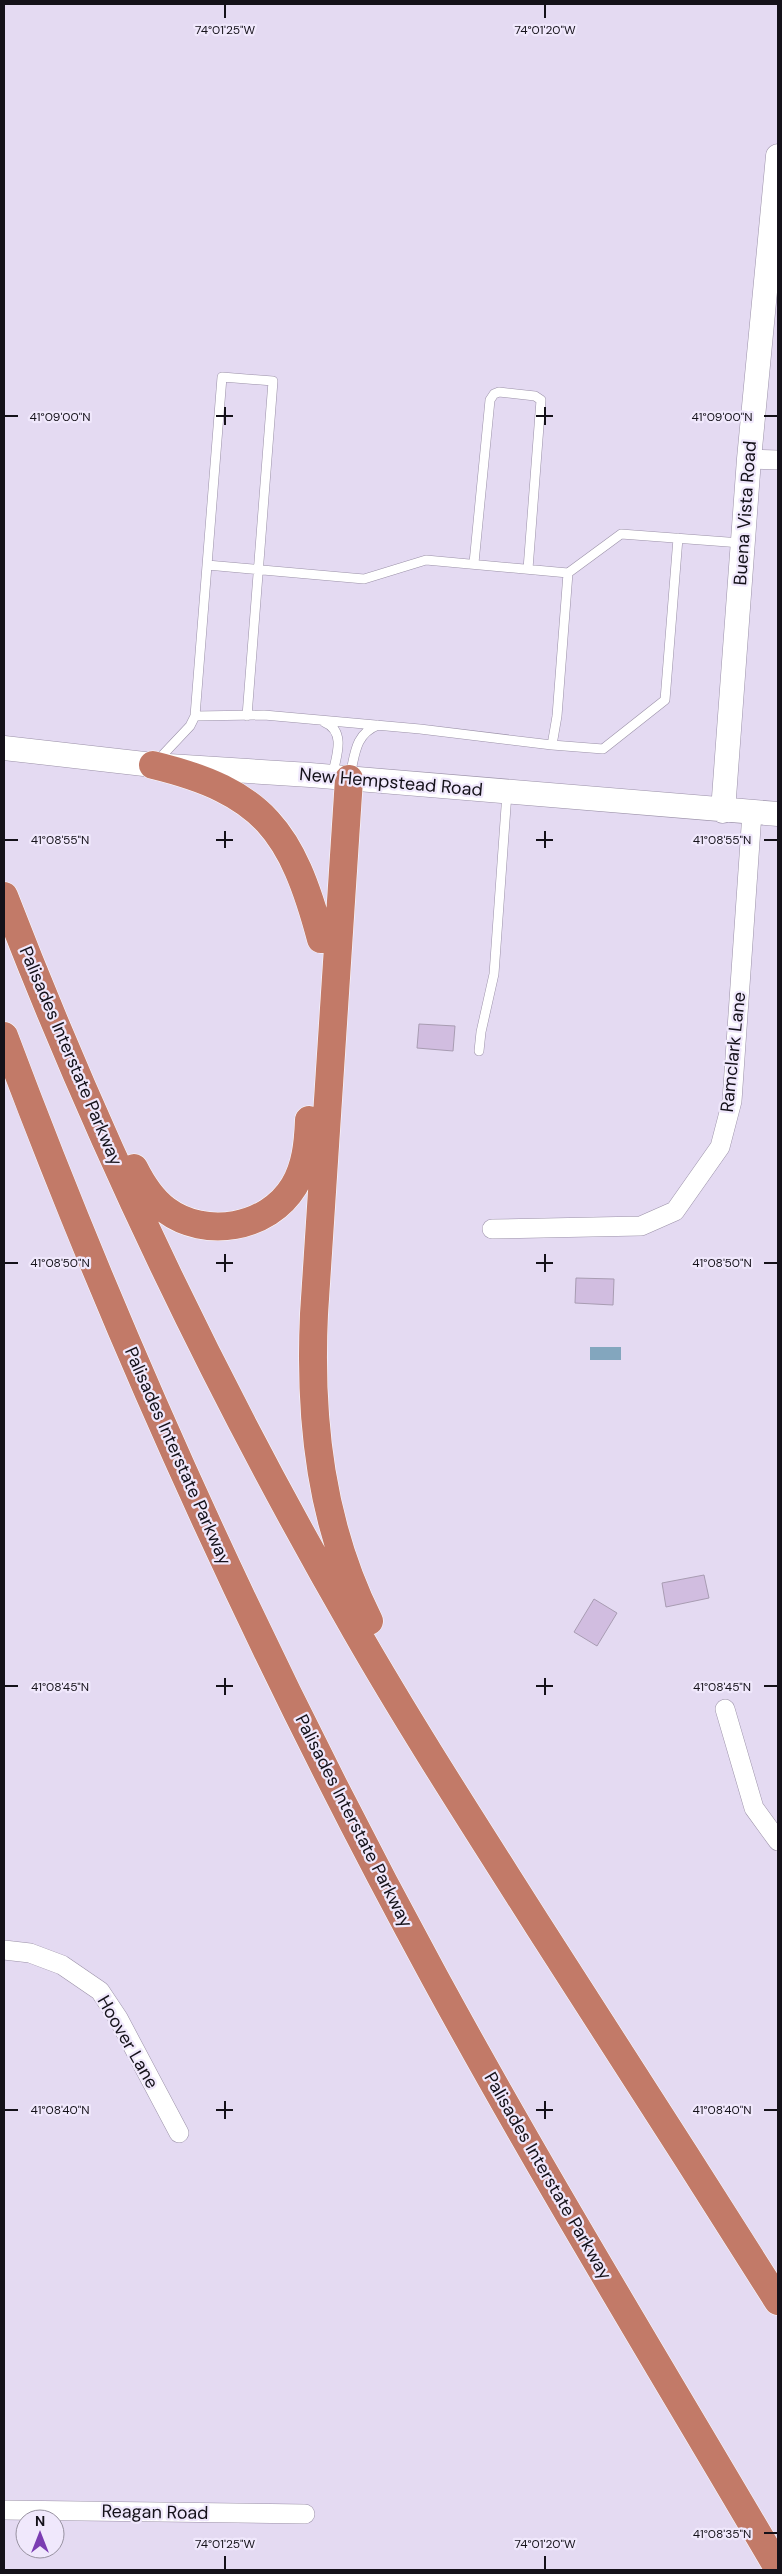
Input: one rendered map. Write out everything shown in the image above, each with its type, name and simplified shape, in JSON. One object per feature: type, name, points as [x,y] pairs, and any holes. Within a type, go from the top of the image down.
[{"type":"highway","points":[[153,765],[196,777],[225,788],[243,798],[263,816],[281,838],[300,871],[321,939]]},
{"type":"highway","points":[[30,962],[146,1189],[160,1205],[176,1216],[197,1224],[218,1227],[244,1223],[266,1213],[285,1198],[301,1170],[309,1130],[321,939],[341,778]]},
{"type":"highway","points":[[341,778],[313,1337],[313,1403],[317,1447],[329,1512],[351,1582],[464,1810]]},
{"type":"highway","name":"Palisades Interstate Parkway","points":[[4,896],[30,962],[134,1204],[228,1395],[334,1592],[464,1810],[778,2301]]},
{"type":"highway","name":"Palisades Interstate Parkway","points":[[4,1036],[79,1227],[164,1426],[244,1602],[335,1787],[429,1967],[501,2097],[778,2568]]},
{"type":"street","name":"Buena Vista Road","points":[[723,811],[749,459],[778,156]]},
{"type":"street","points":[[749,459],[778,460]]},
{"type":"street","name":"New Hempstead Road","points":[[4,748],[153,765],[341,778],[723,811],[778,814]]},
{"type":"street","name":"Ramclark Lane","points":[[492,1229],[640,1226],[675,1211],[720,1147],[732,1100],[752,813]]},
{"type":"street","points":[[725,1709],[744,1767],[754,1808],[778,1841]]},
{"type":"street","name":"Hoover Lane","points":[[4,1950],[30,1953],[62,1965],[100,1991],[118,2018],[179,2133]]},
{"type":"street","name":"Reagan Road","points":[[4,2510],[306,2514]]},
{"type":"lane","points":[[153,765],[190,726],[195,716],[222,377],[273,381],[247,716]]},
{"type":"lane","points":[[474,563],[490,400],[494,394],[499,392],[535,396],[540,400],[542,406],[528,569]]},
{"type":"lane","points":[[207,565],[364,579],[426,560],[568,573],[621,534],[743,543]]},
{"type":"lane","points":[[195,716],[264,715],[603,749],[665,700],[678,538]]},
{"type":"lane","points":[[552,745],[557,716],[568,573]]},
{"type":"lane","points":[[319,720],[334,729],[338,737],[337,754],[341,778]]},
{"type":"lane","points":[[341,778],[359,739],[364,733],[378,725]]},
{"type":"lane","points":[[479,1050],[495,965],[507,793]]},
{"type":"water","points":[[590,1347],[621,1347],[621,1360],[590,1360]]},
{"type":"building","points":[[419,1024],[455,1026],[453,1051],[417,1048]]},
{"type":"building","points":[[576,1278],[614,1279],[613,1305],[575,1303]]},
{"type":"building","points":[[704,1575],[709,1598],[666,1607],[662,1583]]},
{"type":"building","points":[[594,1599],[617,1613],[597,1646],[574,1632]]}]
